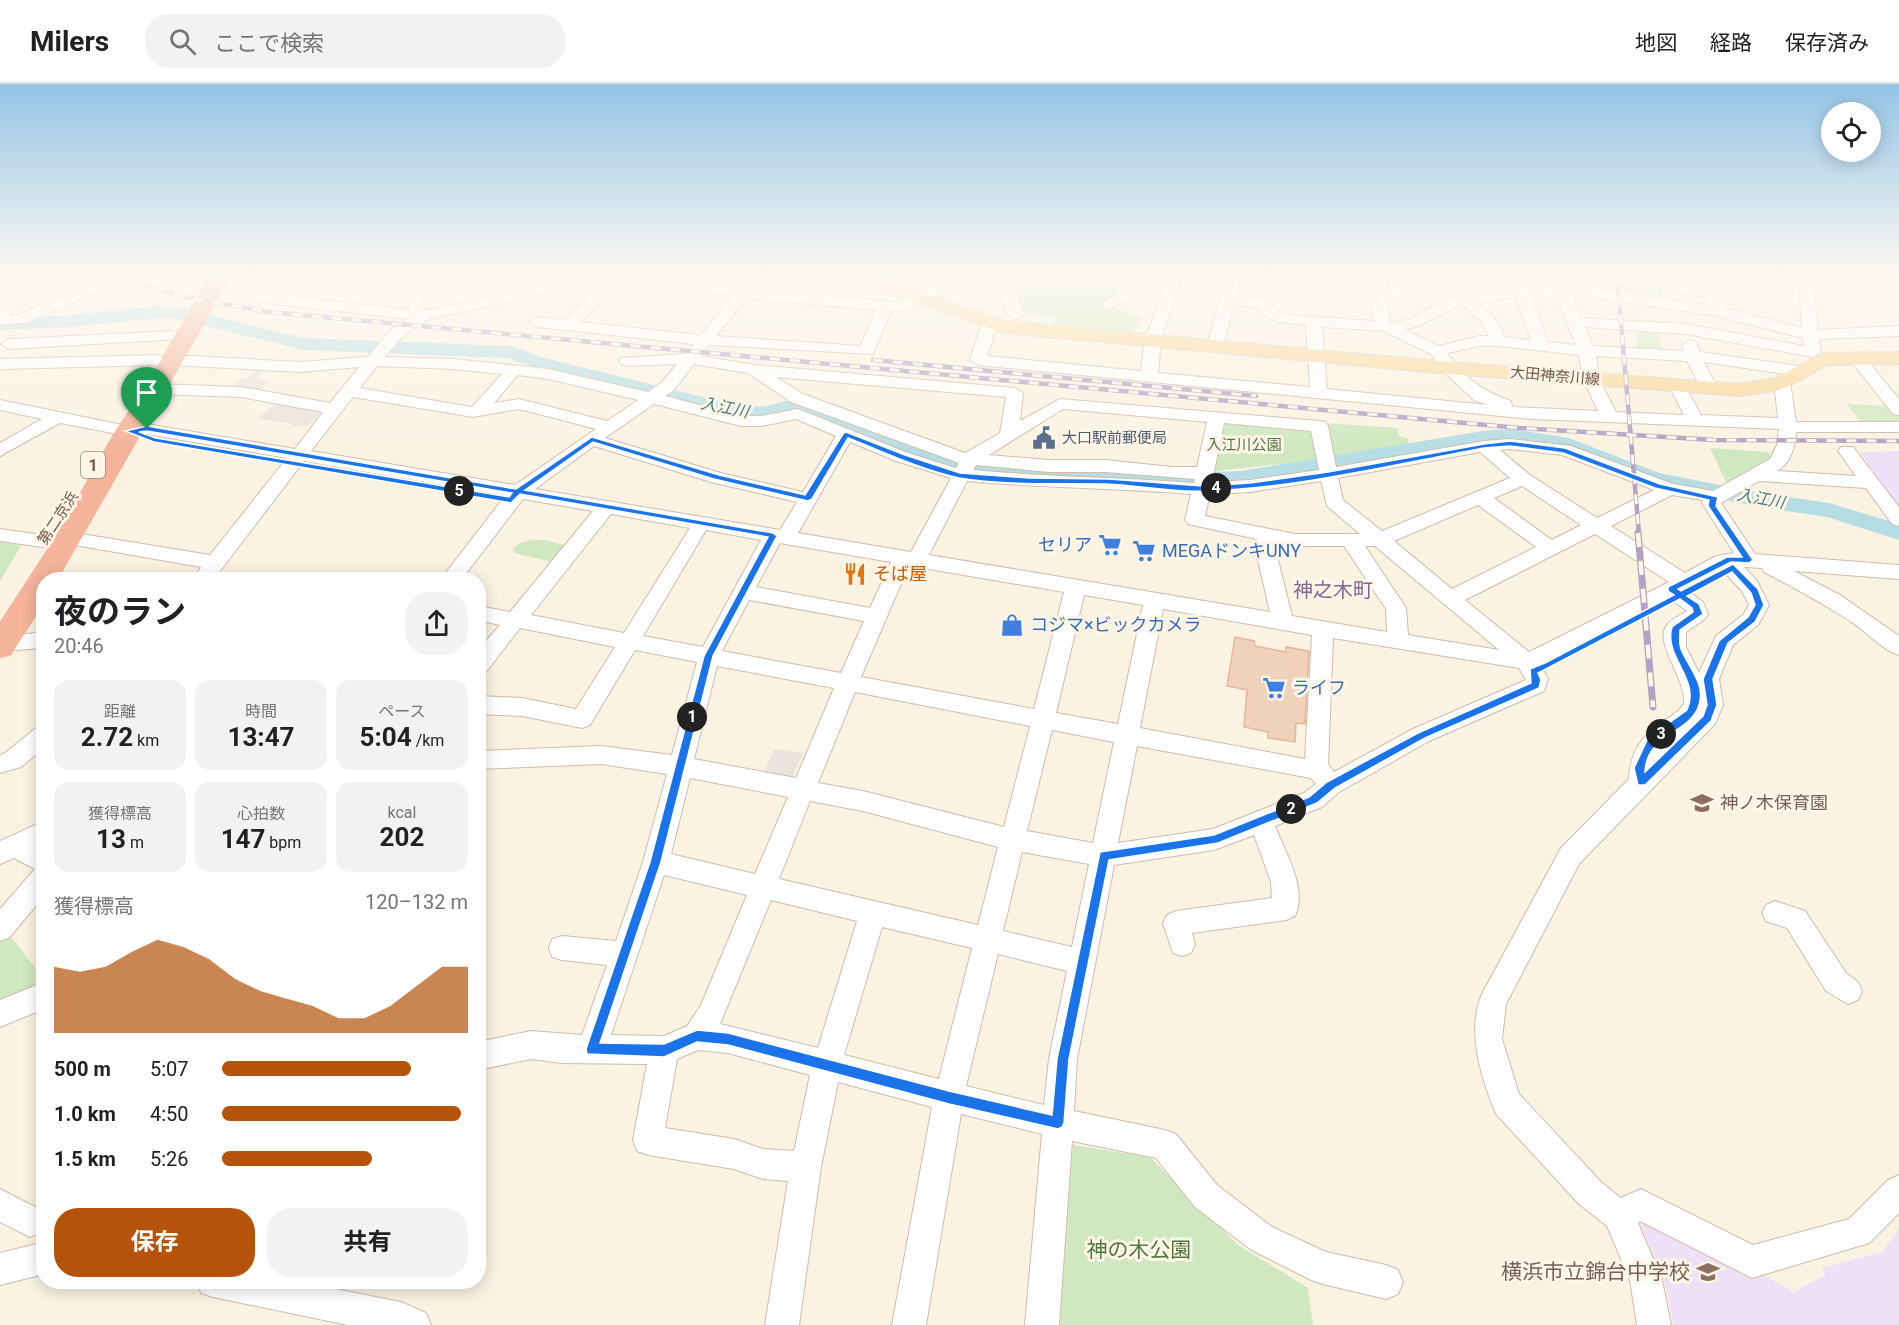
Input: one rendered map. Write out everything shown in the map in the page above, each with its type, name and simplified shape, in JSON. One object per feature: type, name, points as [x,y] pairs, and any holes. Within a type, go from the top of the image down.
[{"type":"highway","name":"第二京浜","points":[[122,430],[156,390],[181,333]]},
{"type":"highway","name":"第二京浜","points":[[39,572],[56,540],[181,333]]},
{"type":"highway","name":"第二京浜","points":[[0,607],[56,540]]},
{"type":"highway","name":"第二京浜","points":[[1,645],[36,578]]},
{"type":"main road","name":"大田神奈川線","points":[[1072,333],[1449,368],[1709,388],[1768,387],[1790,377],[1818,356],[1899,358]]},
{"type":"street","points":[[9,344],[157,333]]},
{"type":"street","points":[[0,364],[171,333]]},
{"type":"street","points":[[188,333],[300,367],[372,360],[454,364],[548,374],[658,394],[741,421],[762,422],[798,414],[902,457],[1029,481],[1203,482],[1250,486],[1327,469],[1510,444],[1565,450],[1670,489],[1703,494],[1723,494]]},
{"type":"street","points":[[0,535],[56,540],[209,571],[372,360],[398,333]]},
{"type":"street","points":[[641,333],[705,340],[867,351],[874,333]]},
{"type":"street","points":[[456,572],[514,496],[658,394],[710,333]]},
{"type":"street","points":[[987,333],[978,360],[1540,415],[1787,426],[1899,427]]},
{"type":"street","points":[[1149,377],[1156,333]]},
{"type":"street","points":[[1215,346],[1219,333]]},
{"type":"street","points":[[1314,333],[1319,393]]},
{"type":"street","points":[[1399,333],[1437,351],[1449,368],[1480,396],[1540,415]]},
{"type":"street","points":[[1495,333],[1498,341]]},
{"type":"street","points":[[1537,333],[1541,345]]},
{"type":"street","points":[[1580,333],[1587,351],[1591,379],[1610,418]]},
{"type":"street","points":[[1632,333],[1635,353]]},
{"type":"street","points":[[1687,333],[1693,356],[1709,388]]},
{"type":"street","points":[[1705,333],[1818,356],[1811,335]]},
{"type":"street","points":[[1803,333],[1811,335],[1857,333]]},
{"type":"street","points":[[1437,351],[1479,341],[1498,341],[1587,351],[1693,356],[1790,377],[1787,442],[1783,456],[1777,463],[1711,503],[1742,563],[1760,605],[1751,620],[1724,641],[1708,679],[1712,705],[1707,718],[1570,856],[1492,1003],[1488,1039],[1507,1103],[1590,1193],[1618,1215],[1646,1280],[1654,1325]]},
{"type":"street","points":[[1856,357],[1899,410]]},
{"type":"street","points":[[627,361],[690,359],[754,370],[1016,393],[1009,434]]},
{"type":"street","points":[[478,411],[514,370]]},
{"type":"street","points":[[754,370],[797,398],[888,430],[964,469]]},
{"type":"street","points":[[1677,386],[1696,422]]},
{"type":"street","points":[[156,390],[241,392],[334,409]]},
{"type":"street","points":[[348,391],[478,411],[519,404],[610,426]]},
{"type":"street","points":[[486,614],[848,682],[1043,718],[1308,769],[1324,776],[1536,685],[1537,680],[1529,666],[1334,502],[1319,426],[1060,404],[1009,434],[964,469],[876,616],[848,682],[711,1014],[697,1036]]},
{"type":"street","points":[[0,405],[122,430],[142,438],[297,460],[1529,666],[1550,665],[1679,589],[1742,563],[1899,572]]},
{"type":"street","points":[[1015,408],[1049,411]]},
{"type":"street","points":[[1,449],[57,417]]},
{"type":"street","points":[[1217,417],[1195,520],[1295,540],[1378,540],[1523,479]]},
{"type":"street","points":[[592,1049],[656,862],[709,656],[776,539],[808,499],[846,434]]},
{"type":"street","points":[[592,440],[717,477],[808,499]]},
{"type":"street","points":[[1484,446],[1523,479],[1597,526],[1679,589],[1696,607],[1698,614],[1675,629],[1675,647],[1693,678],[1695,703],[1691,713],[1652,741],[1640,768],[1641,782]]},
{"type":"street","points":[[1596,450],[1659,475],[1723,494]]},
{"type":"street","points":[[1847,451],[1899,520]]},
{"type":"street","points":[[1757,475],[1872,483]]},
{"type":"street","points":[[1449,599],[1670,489]]},
{"type":"street","points":[[514,496],[698,531],[776,539]]},
{"type":"street","points":[[1480,497],[1552,549]]},
{"type":"street","points":[[486,656],[601,514]]},
{"type":"street","points":[[486,705],[522,707],[582,719],[698,531]]},
{"type":"street","points":[[1267,534],[1268,560],[1283,621]]},
{"type":"street","points":[[1350,540],[1396,608],[1398,641]]},
{"type":"street","points":[[1742,563],[1833,600],[1863,619],[1899,647]]},
{"type":"street","points":[[909,1325],[949,1097],[1075,590]]},
{"type":"street","points":[[744,592],[876,616]]},
{"type":"street","points":[[1152,604],[1283,621],[1322,632],[1398,641],[1529,666]]},
{"type":"street","points":[[1042,1325],[1063,1059],[1152,604]]},
{"type":"street","points":[[486,760],[601,755],[679,766],[753,782],[863,801],[979,832],[1104,856],[1214,839],[1313,800],[1324,776],[1322,632]]},
{"type":"street","points":[[1,645],[36,641]]},
{"type":"street","points":[[0,764],[14,760],[36,741]]},
{"type":"street","points":[[1182,944],[1176,923],[1286,908],[1284,882],[1260,821]]},
{"type":"street","points":[[6,850],[36,835]]},
{"type":"street","points":[[6,850],[36,859]]},
{"type":"street","points":[[656,862],[1083,962]]},
{"type":"street","points":[[0,929],[36,886]]},
{"type":"street","points":[[782,1325],[806,1167],[826,1065],[873,912]]},
{"type":"street","points":[[1775,914],[1796,919],[1836,982],[1848,991]]},
{"type":"street","points":[[562,948],[624,954]]},
{"type":"street","points":[[0,1014],[36,998]]},
{"type":"street","points":[[486,1054],[531,1044],[592,1049],[664,1050],[697,1036],[728,1039],[949,1097],[1165,1145],[1206,1196],[1261,1238],[1323,1268],[1386,1282]]},
{"type":"street","points":[[664,1050],[648,1140],[734,1154],[762,1164],[806,1167]]},
{"type":"street","points":[[1618,1215],[1641,1205],[1752,1262],[1858,1232],[1899,1191]]},
{"type":"street","points":[[0,1205],[30,1221]]},
{"type":"street","points":[[0,1269],[36,1260]]},
{"type":"street","points":[[253,1289],[401,1319],[414,1325]]},
{"type":"shaded area","points":[[259,368],[267,368],[256,380],[270,381],[258,392],[231,389],[242,378],[249,378]]},
{"type":"shaded area","points":[[277,402],[324,410],[307,426],[292,426],[293,424],[258,418]]},
{"type":"shaded area","points":[[1899,451],[1899,508],[1860,452]]},
{"type":"shaded area","points":[[774,749],[803,753],[792,778],[763,775]]},
{"type":"shaded area","name":"横浜市立錦台中学校","points":[[1657,1218],[1789,1289],[1792,1293],[1825,1275],[1822,1268],[1882,1252],[1899,1229],[1899,1325],[1673,1325],[1666,1286],[1641,1226]]},
{"type":"green space","points":[[1636,333],[1657,333],[1663,352],[1643,351],[1638,348]]},
{"type":"green space","points":[[1847,404],[1891,406],[1899,415],[1899,424],[1863,425]]},
{"type":"green space","name":"入江川公園","points":[[1224,421],[1311,429],[1320,460],[1215,471]]},
{"type":"green space","points":[[1324,423],[1398,428],[1399,436],[1408,438],[1409,448],[1331,460]]},
{"type":"green space","points":[[1710,448],[1768,452],[1773,459],[1727,484]]},
{"type":"green space","points":[[545,540],[569,546],[557,563],[514,553],[513,549],[524,542]]},
{"type":"green space","points":[[0,541],[21,546],[0,581]]},
{"type":"green space","points":[[8,933],[36,969],[36,988],[0,1006],[0,942]]},
{"type":"green space","name":"神の木公園","points":[[1073,1145],[1150,1157],[1238,1245],[1308,1288],[1313,1325],[1058,1325]]},
{"type":"building","name":"ライフ","points":[[1235,637],[1254,641],[1255,646],[1286,652],[1286,647],[1309,651],[1305,724],[1296,723],[1295,742],[1268,738],[1268,732],[1244,727],[1247,690],[1227,686]]},
{"type":"waterway","name":"入江川","points":[[259,333],[304,344],[511,352],[534,361],[743,413],[768,412],[794,405],[912,450],[969,467],[1047,473],[1101,472],[1179,480],[1241,478],[1483,437],[1511,435],[1569,444],[1654,479],[1760,500],[1829,510],[1899,532]]},
{"type":"railway","points":[[494,333],[1519,428],[1631,435]]},
{"type":"railway","points":[[1622,333],[1631,435]]},
{"type":"railway","points":[[873,360],[1256,396]]},
{"type":"railway","points":[[1631,435],[1714,440],[1899,441]]},
{"type":"railway","points":[[1631,435],[1639,534]]},
{"type":"railway","points":[[1638,533],[1653,707]]},
{"type":"place","name":"大口駅前郵便局","points":[[1044,438]]},
{"type":"place","name":"セリア","points":[[1110,545]]},
{"type":"place","name":"MEGAドンキUNY","points":[[1144,551]]},
{"type":"place","name":"そば屋","points":[[855,574]]},
{"type":"place","name":"コジマ×ビックカメラ","points":[[1012,625]]},
{"type":"place","name":"ライフ","points":[[1274,688]]},
{"type":"place","name":"神ノ木保育園","points":[[1702,803]]},
{"type":"place","name":"横浜市立錦台中学校","points":[[1708,1272]]},
{"type":"district","name":"神之木町","points":[[1333,590]]},
{"type":"route","points":[[147,429],[128,431],[142,438],[511,500],[518,492],[592,440],[717,477],[808,499],[846,434],[902,457],[960,475],[1029,481],[1109,482],[1202,489],[1250,486],[1484,446],[1510,444],[1565,450],[1658,486],[1715,498],[1711,503],[1712,506],[1749,560],[1723,561],[1671,589],[1680,595],[1696,607],[1698,614],[1675,629],[1675,647],[1693,678],[1695,703],[1691,713],[1652,741],[1640,768],[1641,782],[1707,718],[1712,705],[1708,679],[1724,641],[1751,620],[1760,605],[1755,591],[1733,567],[1680,595],[1550,665],[1533,671],[1537,680],[1536,685],[1421,735],[1331,785],[1313,800],[1214,839],[1104,856],[1063,1059],[1058,1123],[728,1039],[697,1036],[664,1050],[592,1049],[656,862],[709,656],[773,536],[518,492],[147,429]]}]
